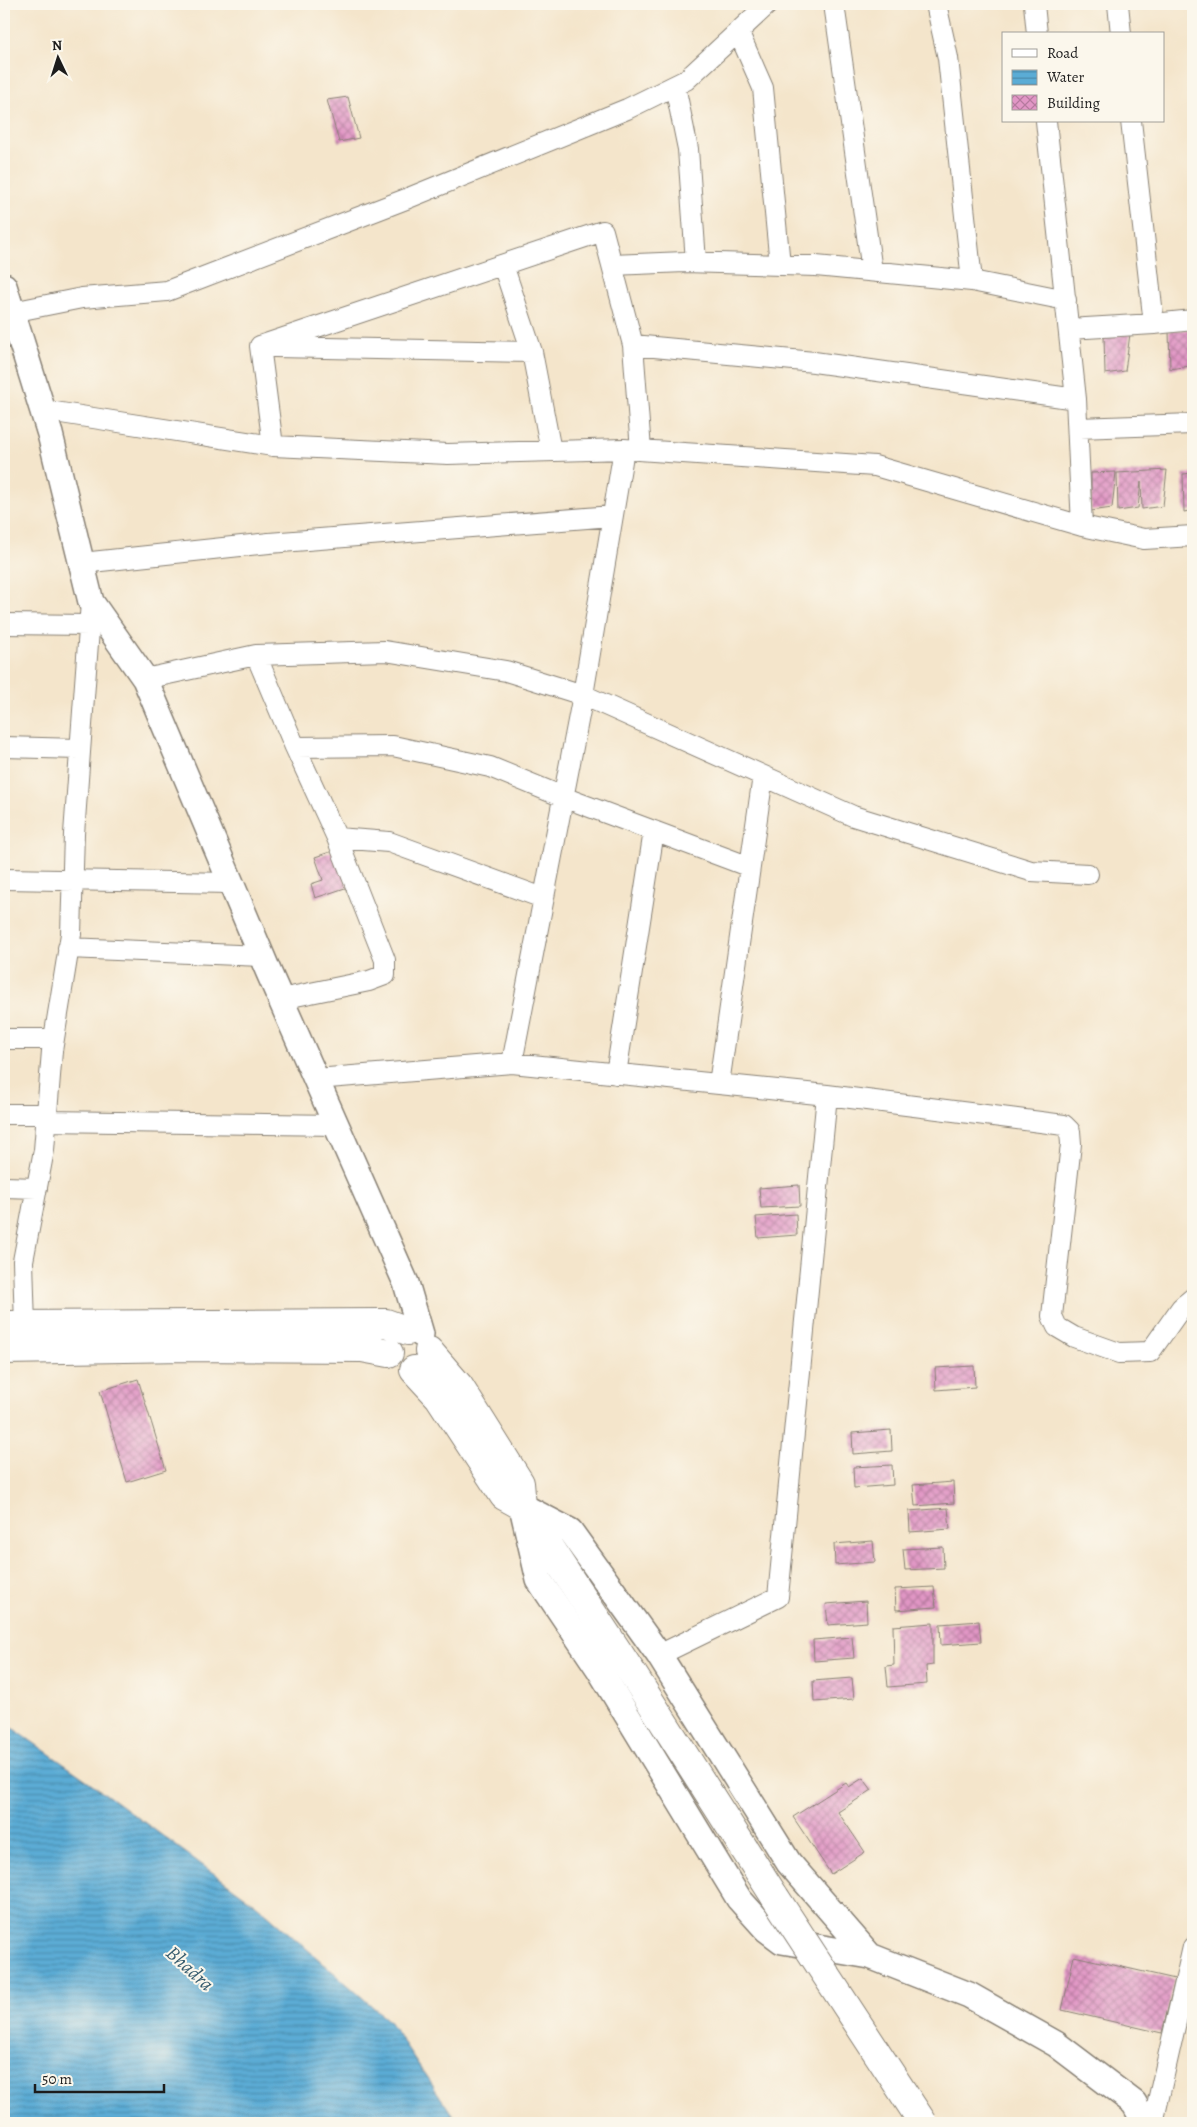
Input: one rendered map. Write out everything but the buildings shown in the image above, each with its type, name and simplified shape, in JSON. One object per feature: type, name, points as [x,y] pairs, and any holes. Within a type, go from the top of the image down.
[{"type":"main road","points":[[14,1326],[386,1323],[418,1346],[439,1397],[504,1496],[522,1506],[924,2123]]},
{"type":"main road","points":[[4,1350],[184,1347],[362,1348],[389,1354],[392,1341],[396,1336],[418,1346]]},
{"type":"street","points":[[12,312],[82,298],[167,291],[627,109],[686,80],[768,4]]},
{"type":"street","points":[[834,4],[872,271]]},
{"type":"street","points":[[936,4],[948,58],[972,281]]},
{"type":"street","points":[[1034,4],[1037,32]]},
{"type":"street","points":[[1118,4],[1121,32]]},
{"type":"street","points":[[738,31],[764,88],[780,265]]},
{"type":"street","points":[[674,86],[688,149],[696,262]]},
{"type":"street","points":[[1046,122],[1076,399],[1082,526]]},
{"type":"street","points":[[1131,122],[1154,324]]},
{"type":"street","points":[[260,346],[603,231],[633,344],[632,449],[612,516],[583,695],[512,1063]]},
{"type":"street","points":[[612,265],[696,262],[872,271],[972,281],[1066,300]]},
{"type":"street","points":[[503,265],[532,352],[551,451]]},
{"type":"street","points":[[4,286],[42,410],[82,563],[90,613],[72,880],[71,934],[54,1039],[44,1150],[23,1261],[14,1326]]},
{"type":"street","points":[[1069,329],[1193,320]]},
{"type":"street","points":[[633,344],[814,362],[1076,399]]},
{"type":"street","points":[[260,346],[532,352]]},
{"type":"street","points":[[260,346],[273,446]]},
{"type":"street","points":[[42,410],[273,446],[448,454],[632,449],[875,466],[1082,526],[1144,539],[1193,536]]},
{"type":"street","points":[[1078,428],[1193,424]]},
{"type":"street","points":[[82,563],[269,543],[612,516]]},
{"type":"street","points":[[4,624],[90,613]]},
{"type":"street","points":[[90,613],[145,680],[262,956],[406,1283],[418,1346]]},
{"type":"street","points":[[145,680],[256,655],[385,651],[506,671],[583,695],[853,816],[1031,871],[1088,874]]},
{"type":"street","points":[[256,655],[295,747],[337,838],[385,960],[385,975],[370,981],[281,999]]},
{"type":"street","points":[[295,747],[393,746],[490,767],[563,797],[750,867]]},
{"type":"street","points":[[4,747],[80,748]]},
{"type":"street","points":[[719,1084],[763,776]]},
{"type":"street","points":[[616,1074],[654,831]]},
{"type":"street","points":[[337,838],[389,842],[543,898]]},
{"type":"street","points":[[4,880],[231,883]]},
{"type":"street","points":[[68,948],[262,956]]},
{"type":"street","points":[[4,1039],[54,1039]]},
{"type":"street","points":[[316,1079],[512,1063],[827,1096],[1064,1125],[1070,1131],[1071,1144],[1052,1316],[1057,1327],[1074,1337],[1119,1353],[1150,1352],[1181,1308],[1193,1298]]},
{"type":"street","points":[[659,1655],[778,1597],[827,1096]]},
{"type":"street","points":[[4,1114],[47,1118],[337,1126]]},
{"type":"street","points":[[4,1187],[37,1188]]},
{"type":"street","points":[[522,1506],[570,1531],[659,1655],[789,1863],[870,1956]]},
{"type":"street","points":[[522,1506],[539,1580],[599,1669],[739,1899],[766,1929],[782,1941],[870,1956],[969,1995],[1056,2044],[1134,2104],[1145,2123]]},
{"type":"street","points":[[1153,2123],[1193,1947]]},
{"type":"water","name":"Bhadra","points":[[4,1722],[258,1906],[389,2021],[458,2123],[14,2123],[4,2116]]}]
